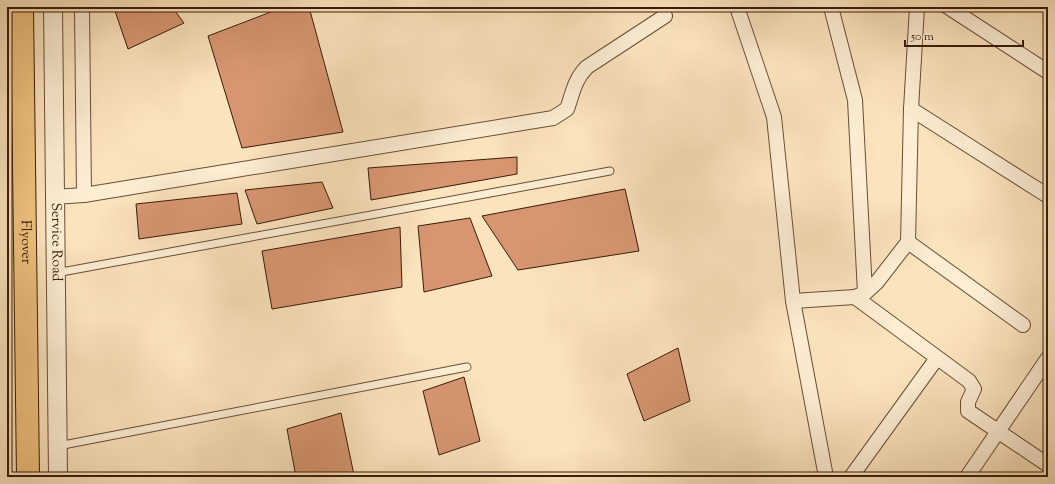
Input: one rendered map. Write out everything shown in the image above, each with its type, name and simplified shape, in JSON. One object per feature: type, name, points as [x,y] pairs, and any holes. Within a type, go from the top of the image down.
[{"type":"highway","name":"Flyover","points":[[22,7],[28,477]]},
{"type":"street","name":"Service Road","points":[[53,7],[58,477]]},
{"type":"street","points":[[82,7],[84,195]]},
{"type":"street","points":[[737,7],[774,117],[793,301],[826,477]]},
{"type":"street","points":[[831,7],[855,100],[860,295],[972,385],[974,389],[968,402],[968,411],[1048,465]]},
{"type":"street","points":[[793,301],[860,295],[877,282],[908,242],[911,109],[917,7]]},
{"type":"street","points":[[948,7],[1048,72]]},
{"type":"street","points":[[54,197],[84,195],[553,118],[567,109],[578,76],[587,68],[665,16]]},
{"type":"street","points":[[911,109],[1048,196]]},
{"type":"street","points":[[908,242],[1023,325]]},
{"type":"street","points":[[850,477],[937,358]]},
{"type":"street","points":[[967,477],[1048,358]]},
{"type":"lane","points":[[56,273],[610,171]]},
{"type":"lane","points":[[57,446],[467,367]]},
{"type":"building","points":[[172,7],[184,23],[128,49],[114,8]]},
{"type":"building","points":[[284,7],[309,7],[343,132],[242,148],[208,36]]},
{"type":"building","points":[[517,157],[517,174],[371,200],[368,168]]},
{"type":"building","points":[[322,182],[333,208],[257,224],[245,190]]},
{"type":"building","points":[[625,189],[639,251],[518,270],[482,216]]},
{"type":"building","points":[[237,193],[242,224],[139,239],[136,204]]},
{"type":"building","points":[[470,218],[492,276],[424,292],[418,226]]},
{"type":"building","points":[[400,227],[402,287],[272,309],[262,251]]},
{"type":"building","points":[[678,348],[690,401],[644,421],[627,374]]},
{"type":"building","points":[[464,377],[480,441],[439,455],[423,391]]},
{"type":"building","points":[[341,413],[354,475],[345,477],[296,477],[287,429]]}]
